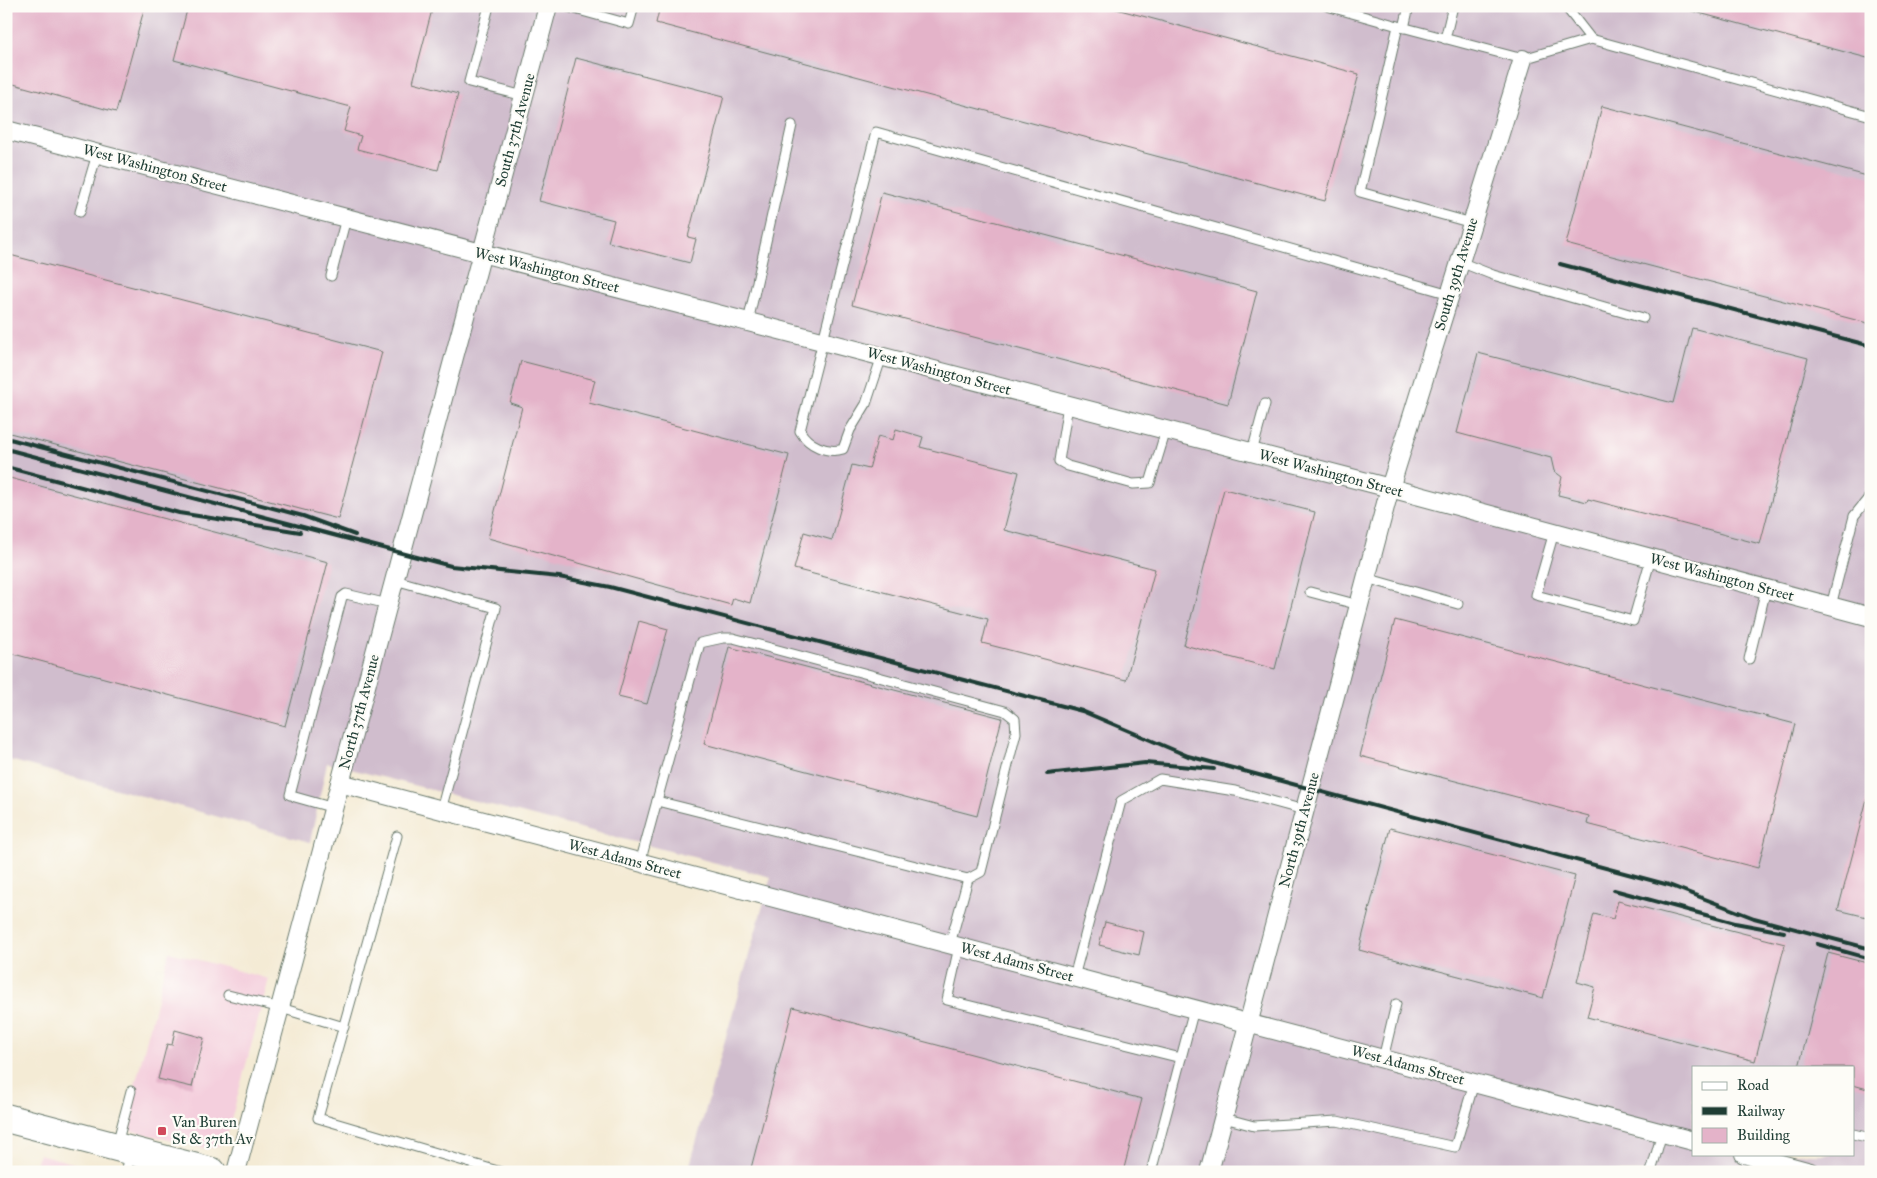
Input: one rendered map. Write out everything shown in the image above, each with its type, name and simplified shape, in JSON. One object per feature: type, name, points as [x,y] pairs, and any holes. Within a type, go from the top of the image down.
[{"type":"main road","points":[[6,1118],[125,1156],[212,1172]]},
{"type":"street","name":"South 37th Avenue","points":[[483,253],[548,6]]},
{"type":"street","name":"South 39th Avenue","points":[[1390,488],[1523,59]]},
{"type":"street","name":"West Washington Street","points":[[6,130],[1390,488],[1871,617]]},
{"type":"street","name":"North 37th Avenue","points":[[236,1172],[483,253]]},
{"type":"street","name":"North 39th Avenue","points":[[1210,1172],[1390,488]]},
{"type":"street","name":"West Adams Street","points":[[340,783],[1692,1141]]},
{"type":"street","points":[[1754,1156],[1810,1172]]},
{"type":"lane","points":[[489,6],[469,82],[524,96]]},
{"type":"lane","points":[[564,6],[629,24],[634,6]]},
{"type":"lane","points":[[1327,6],[1523,59],[1591,39],[1871,116]]},
{"type":"lane","points":[[1409,6],[1401,27],[1360,192],[1472,223]]},
{"type":"lane","points":[[1445,39],[1453,6]]},
{"type":"lane","points":[[1565,7],[1591,39]]},
{"type":"lane","points":[[748,322],[792,125]]},
{"type":"lane","points":[[882,356],[866,404],[850,430],[843,449],[828,449],[805,440],[800,431],[876,132],[1450,294]]},
{"type":"lane","points":[[80,212],[97,154]]},
{"type":"lane","points":[[331,276],[346,218]]},
{"type":"lane","points":[[1460,262],[1493,275],[1642,318]]},
{"type":"lane","points":[[1252,452],[1265,404]]},
{"type":"lane","points":[[1068,405],[1059,461],[1068,466],[1133,484],[1150,483],[1166,430]]},
{"type":"lane","points":[[1831,606],[1854,516],[1871,495]]},
{"type":"lane","points":[[1554,532],[1536,595],[1554,600],[1633,621],[1651,558]]},
{"type":"lane","points":[[1366,578],[1458,604]]},
{"type":"lane","points":[[394,580],[496,608],[441,810]]},
{"type":"lane","points":[[1749,659],[1766,589]]},
{"type":"lane","points":[[1310,592],[1359,605]]},
{"type":"lane","points":[[334,808],[293,796],[342,598],[346,594],[388,604]]},
{"type":"lane","points":[[640,863],[657,800],[700,643],[733,638],[1011,714],[1015,719],[1016,733],[981,872],[968,879],[657,800]]},
{"type":"lane","points":[[1074,977],[1121,801],[1160,779],[1235,791],[1304,810]]},
{"type":"lane","points":[[397,836],[318,1118],[503,1171]]},
{"type":"lane","points":[[968,879],[954,945],[947,1000],[1181,1058]]},
{"type":"lane","points":[[228,995],[344,1027]]},
{"type":"lane","points":[[1383,1059],[1396,1004]]},
{"type":"lane","points":[[1151,1172],[1194,1009]]},
{"type":"lane","points":[[1224,1118],[1254,1126],[1337,1121],[1455,1148],[1474,1083]]},
{"type":"lane","points":[[125,1156],[131,1092]]},
{"type":"lane","points":[[1651,1172],[1662,1133]]},
{"type":"lane","points":[[1854,1134],[1871,1138]]},
{"type":"shaded area","points":[[6,6],[1871,6],[1871,1172],[688,1172],[771,877],[327,763],[310,842],[6,759]]},
{"type":"shaded area","points":[[169,952],[269,979],[226,1139],[217,1147],[203,1148],[124,1129]]},
{"type":"shaded area","points":[[39,1154],[105,1172],[34,1172]]},
{"type":"building","points":[[6,6],[145,6],[116,112],[6,82]]},
{"type":"building","points":[[188,6],[433,6],[413,82],[458,94],[438,170],[357,149],[361,136],[344,131],[351,107],[174,60]]},
{"type":"building","points":[[660,6],[1105,6],[1359,74],[1325,201],[656,23]]},
{"type":"building","points":[[1688,6],[1871,6],[1871,59],[1688,10]]},
{"type":"building","points":[[576,58],[724,96],[688,237],[696,239],[690,263],[608,242],[614,220],[539,201]]},
{"type":"building","points":[[1602,106],[1871,177],[1871,324],[1566,244]]},
{"type":"building","points":[[882,192],[1257,291],[1228,404],[852,305]]},
{"type":"building","points":[[6,254],[382,352],[338,519],[6,432]]},
{"type":"building","points":[[1692,328],[1808,358],[1760,544],[1588,499],[1587,502],[1558,495],[1562,477],[1554,471],[1551,458],[1457,433],[1478,353],[1673,403]]},
{"type":"building","points":[[521,361],[595,380],[589,403],[789,455],[750,603],[733,598],[731,605],[488,538],[522,407],[510,403]]},
{"type":"building","points":[[896,429],[923,437],[920,447],[1019,472],[1004,530],[1155,569],[1126,680],[982,643],[988,619],[794,569],[804,532],[832,540],[852,465],[869,469],[878,436],[893,440]]},
{"type":"building","points":[[6,477],[328,562],[285,726],[6,652]]},
{"type":"building","points":[[1224,489],[1315,512],[1275,669],[1184,645]]},
{"type":"building","points":[[1395,620],[1795,724],[1758,868],[1587,824],[1589,816],[1360,756]]},
{"type":"building","points":[[639,621],[668,629],[647,704],[618,697]]},
{"type":"building","points":[[729,647],[1002,718],[977,816],[704,744]]},
{"type":"building","points":[[1867,799],[1871,800],[1871,918],[1838,910]]},
{"type":"building","points":[[1390,828],[1575,876],[1543,998],[1359,950]]},
{"type":"building","points":[[1618,901],[1785,944],[1755,1061],[1587,1017],[1595,987],[1577,982],[1594,914],[1613,919]]},
{"type":"building","points":[[1105,922],[1144,932],[1139,955],[1099,945]]},
{"type":"building","points":[[1828,953],[1871,964],[1871,1090],[1854,1085],[1854,1066],[1799,1066]]},
{"type":"building","points":[[793,1007],[1142,1099],[1123,1172],[750,1172]]},
{"type":"building","points":[[175,1030],[204,1038],[192,1087],[158,1079],[167,1044],[172,1045]]},
{"type":"railway","points":[[1560,264],[1871,346]]},
{"type":"railway","points":[[6,438],[303,516],[355,535]]},
{"type":"railway","points":[[6,449],[451,566],[559,577],[610,587],[1082,711],[1188,756],[1669,885],[1754,918],[1871,949]]},
{"type":"railway","points":[[6,467],[179,513],[300,532]]},
{"type":"railway","points":[[1047,774],[1145,763],[1214,769]]},
{"type":"railway","points":[[1614,890],[1735,923],[1784,932]]},
{"type":"railway","points":[[1817,944],[1871,959]]},
{"type":"place","name":"Van Buren St & 37th Av","points":[[162,1131]]}]
